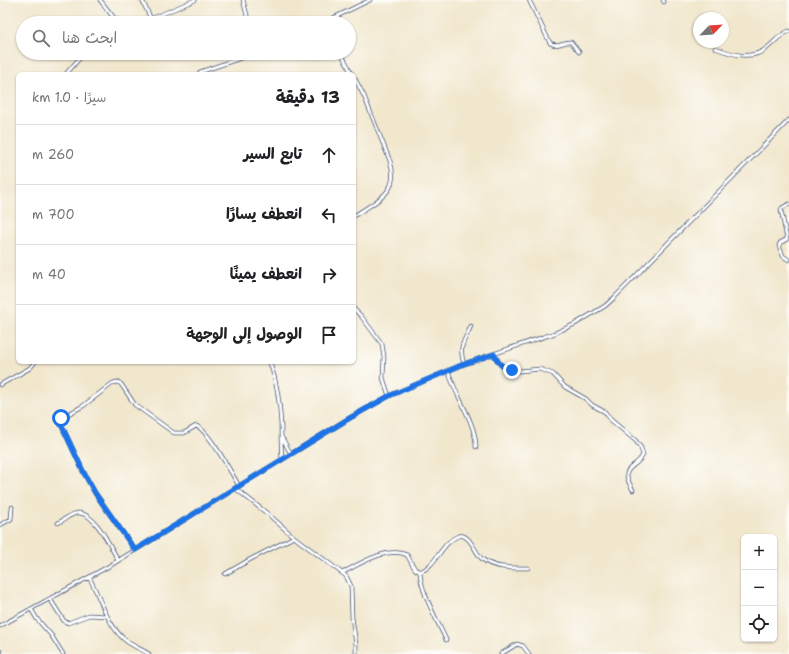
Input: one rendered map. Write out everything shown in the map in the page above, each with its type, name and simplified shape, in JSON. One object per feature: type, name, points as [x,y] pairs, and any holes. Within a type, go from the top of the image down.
[{"type":"street","points":[[100,0],[112,16]]},
{"type":"street","points":[[142,0],[150,16]]},
{"type":"street","points":[[158,16],[195,0]]},
{"type":"street","points":[[243,0],[247,16]]},
{"type":"street","points":[[337,16],[370,0]]},
{"type":"street","points":[[529,0],[550,43],[556,45],[567,41],[571,42],[579,52]]},
{"type":"street","points":[[715,48],[738,55],[756,55],[767,48],[780,35],[789,31]]},
{"type":"street","points":[[68,72],[78,60]]},
{"type":"street","points":[[200,72],[235,60]]},
{"type":"street","points":[[344,60],[351,72]]},
{"type":"street","points":[[356,81],[364,96],[390,161],[393,180],[389,191],[356,215]]},
{"type":"street","points":[[0,626],[135,550],[282,459],[389,396],[448,370],[568,327],[605,306],[640,273],[789,120]]},
{"type":"street","points":[[789,204],[781,210],[788,239],[780,243],[779,246],[783,256],[789,260]]},
{"type":"street","points":[[356,311],[382,344],[384,357],[383,378],[389,396]]},
{"type":"street","points":[[464,364],[461,354],[461,346],[471,326]]},
{"type":"street","points":[[494,354],[500,364],[507,369],[519,371],[540,368],[553,374],[565,387],[605,412],[611,420],[636,441],[642,455],[627,471],[629,484],[633,490]]},
{"type":"street","points":[[0,385],[30,368],[33,364]]},
{"type":"street","points":[[270,364],[278,390],[282,459]]},
{"type":"street","points":[[448,370],[452,384],[474,432],[476,447]]},
{"type":"street","points":[[135,550],[95,493],[60,422],[61,418],[83,406],[113,383],[118,382],[121,384],[135,405],[174,433],[184,433],[196,426],[199,427],[221,456],[239,486]]},
{"type":"street","points":[[280,435],[291,454]]},
{"type":"street","points":[[235,488],[269,514],[294,537],[346,576],[352,586],[352,618],[356,654]]},
{"type":"street","points":[[0,525],[11,519],[12,507]]},
{"type":"street","points":[[58,523],[78,513],[92,519],[106,538],[118,560]]},
{"type":"street","points":[[420,572],[429,565],[450,542],[459,536],[467,538],[481,558],[490,564],[503,568],[528,568]]},
{"type":"street","points":[[225,574],[294,537]]},
{"type":"street","points":[[342,573],[372,557],[395,553],[407,555],[415,569],[420,572]]},
{"type":"street","points":[[420,572],[420,578],[425,593],[446,640]]},
{"type":"street","points":[[89,577],[113,627],[124,640],[150,654]]},
{"type":"street","points":[[50,599],[64,622],[68,623],[89,615],[108,616]]},
{"type":"street","points":[[32,609],[37,619],[52,635],[64,654]]},
{"type":"street","points":[[501,654],[517,644],[523,646],[529,654]]},
{"type":"route","points":[[61,418],[60,422],[95,493],[135,550],[282,459],[389,396],[444,372],[494,354],[500,364],[507,369],[512,370]]}]
